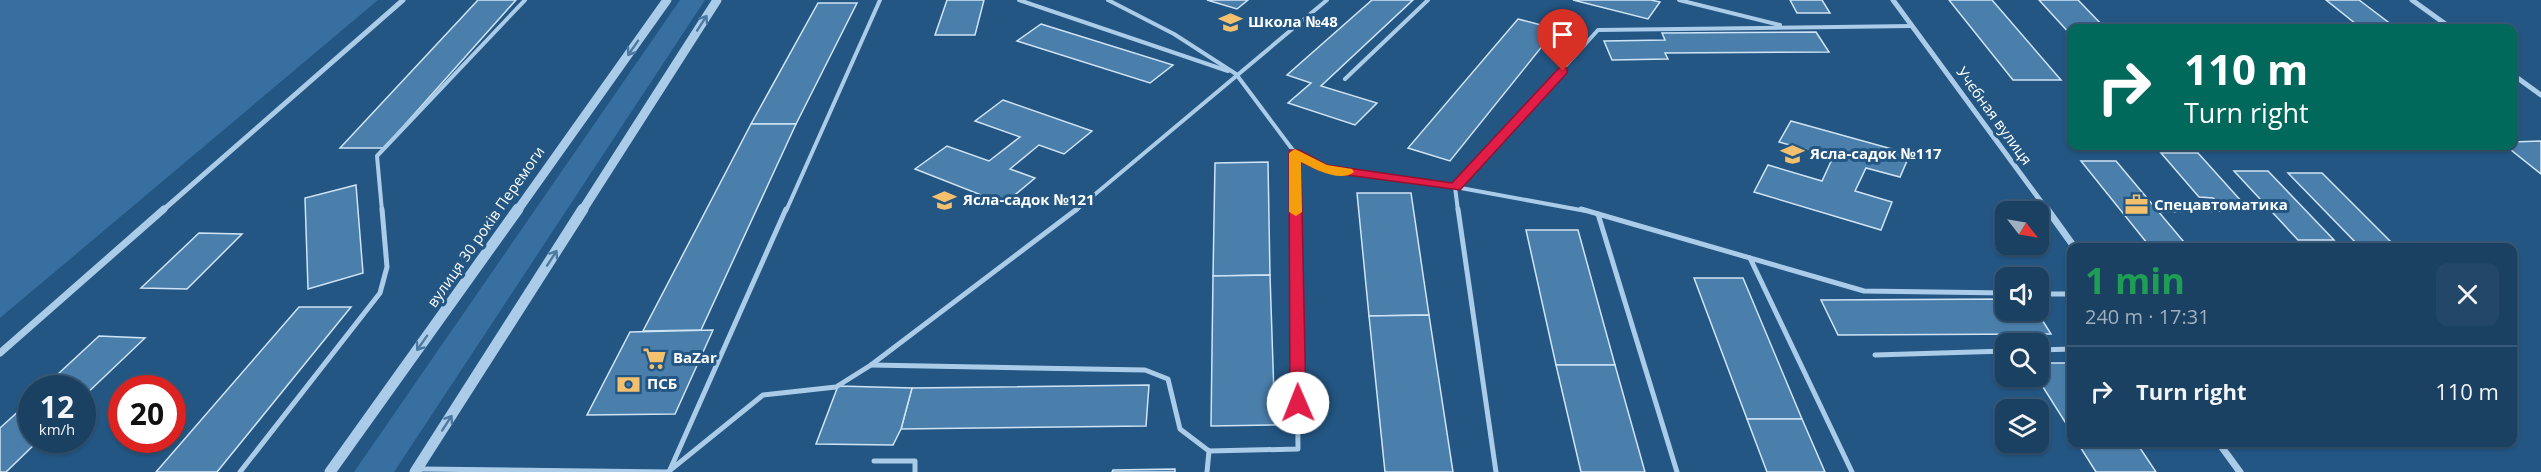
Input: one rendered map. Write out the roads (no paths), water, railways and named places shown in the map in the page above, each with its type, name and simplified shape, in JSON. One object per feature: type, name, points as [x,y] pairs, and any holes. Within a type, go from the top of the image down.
[{"type":"street","points":[[0,353],[403,0]]},
{"type":"street","name":"вулиця 30 років Перемоги","points":[[330,472],[667,0]]},
{"type":"street","points":[[416,471],[717,0]]},
{"type":"street","name":"Учєбная вулиця","points":[[1893,0],[2070,243]]},
{"type":"street","points":[[2412,0],[2445,24]]},
{"type":"street","points":[[2517,78],[2541,95]]},
{"type":"street","points":[[2222,447],[2240,472]]},
{"type":"lane","points":[[240,472],[380,293],[387,267],[377,156],[525,0]]},
{"type":"lane","points":[[669,472],[880,0]]},
{"type":"lane","points":[[1019,0],[1236,74]]},
{"type":"lane","points":[[1108,0],[1174,34],[1236,74],[1295,153],[1324,169],[1455,187],[1573,207],[1864,291],[1995,293]]},
{"type":"lane","points":[[416,471],[669,472],[763,395],[836,387],[871,365],[1070,214],[1327,0]]},
{"type":"lane","points":[[1345,79],[1428,0]]},
{"type":"lane","points":[[1680,0],[1788,27]]},
{"type":"lane","points":[[1455,187],[1598,30],[1912,26]]},
{"type":"lane","points":[[871,365],[1145,370],[1168,379],[1180,429],[1209,451],[1298,449],[1295,153]]},
{"type":"lane","points":[[1455,187],[1496,472]]},
{"type":"lane","points":[[1598,214],[1677,472]]},
{"type":"lane","points":[[1750,258],[1852,472]]},
{"type":"lane","points":[[2049,294],[2067,294]]},
{"type":"lane","points":[[2049,350],[2067,349]]},
{"type":"lane","points":[[1875,355],[1995,351]]},
{"type":"lane","points":[[1207,472],[1209,451]]},
{"type":"lane","points":[[874,461],[915,461],[915,472]]},
{"type":"place","name":"Школа №48","points":[[1230,22]]},
{"type":"place","name":"Ясла-садок №117","points":[[1792,154]]},
{"type":"place","name":"Ясла-садок №121","points":[[945,200]]},
{"type":"place","name":"Спецавтоматика","points":[[2136,205]]},
{"type":"place","name":"BaZar","points":[[655,358]]},
{"type":"place","name":"ПСБ","points":[[629,384]]}]
